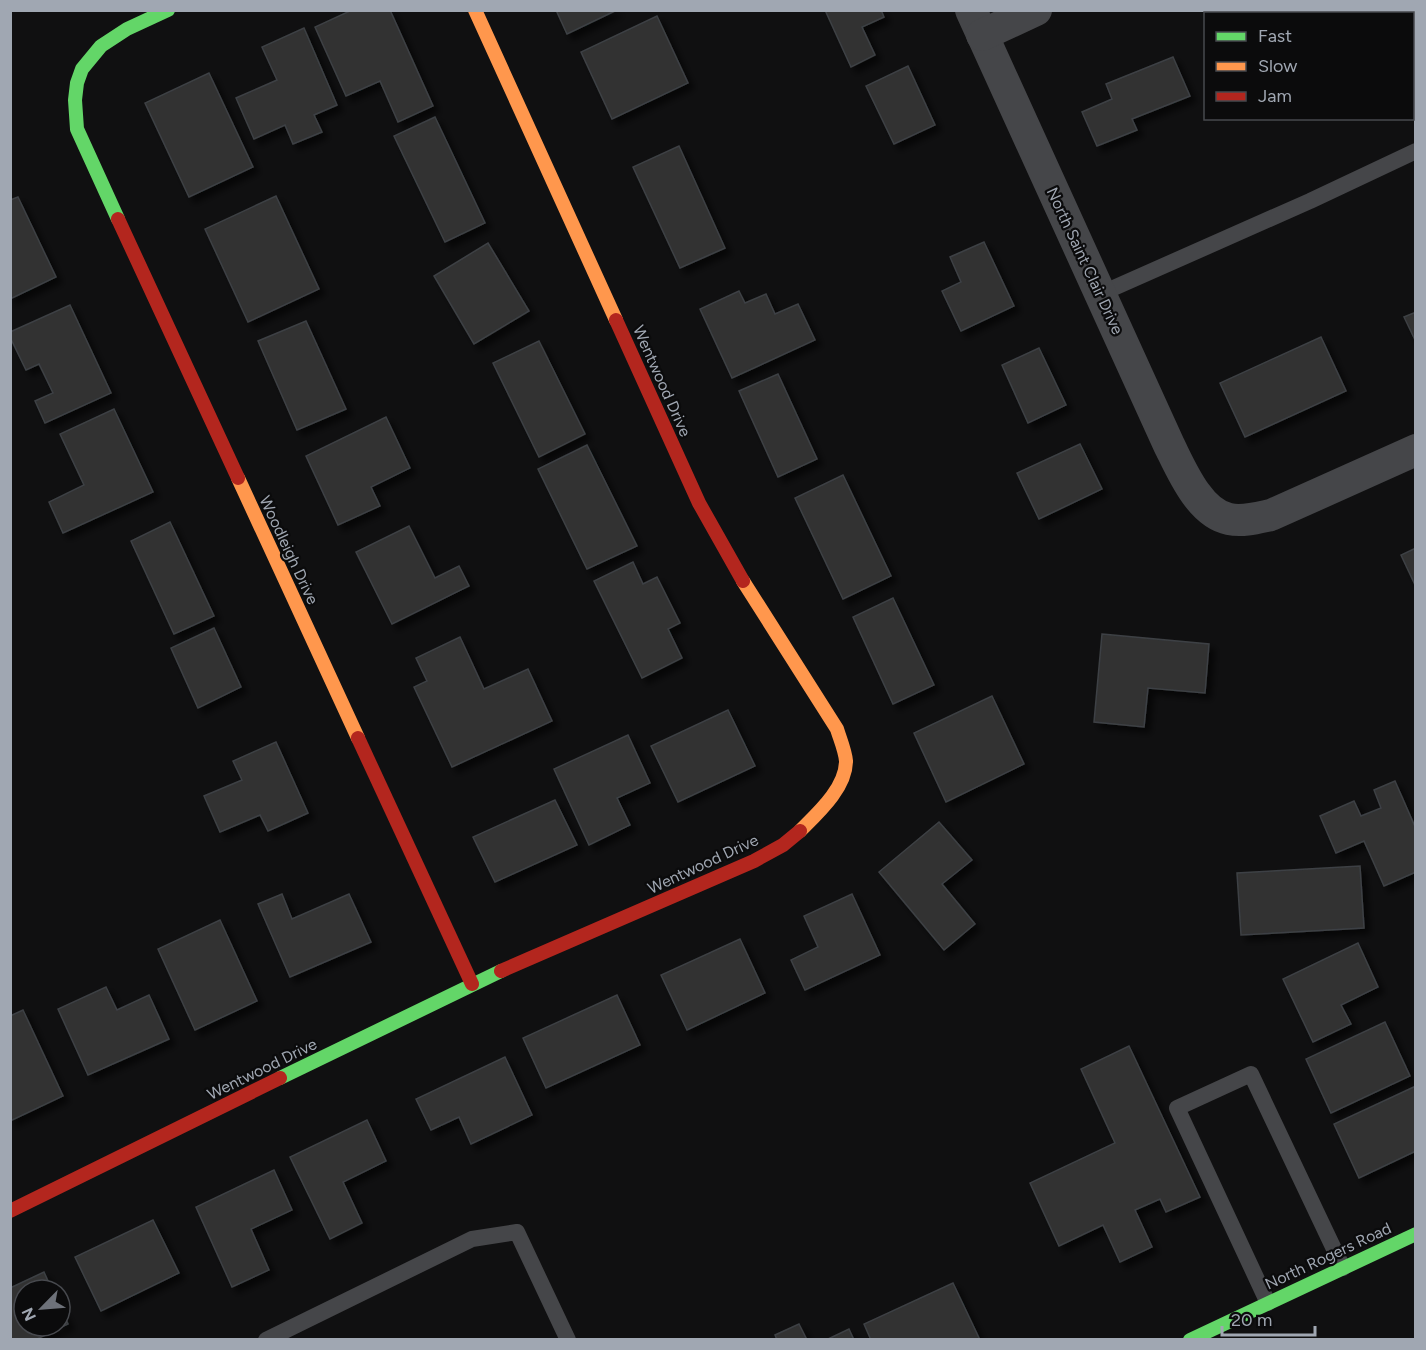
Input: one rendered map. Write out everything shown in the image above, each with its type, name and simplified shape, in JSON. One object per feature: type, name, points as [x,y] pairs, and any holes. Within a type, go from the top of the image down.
[{"type":"street","name":"Woodleigh Drive","points":[[168,10],[114,36],[94,52],[83,67],[76,84],[77,129],[472,984]]},
{"type":"street","name":"Wentwood Drive","points":[[10,1211],[472,984],[754,861],[783,844],[819,811],[836,789],[845,770],[845,753],[831,719],[737,573],[699,503],[475,10]]},
{"type":"street","points":[[976,23],[1036,10]]},
{"type":"street","name":"North Saint Clair Drive","points":[[976,23],[1183,473],[1196,495],[1208,507],[1227,519],[1247,520],[1271,515],[1416,450]]},
{"type":"street","name":"North Rogers Road","points":[[1190,1340],[1416,1234]]},
{"type":"lane","points":[[1100,294],[1310,201],[1416,151]]},
{"type":"lane","points":[[1268,1303],[1177,1108],[1187,1103],[1251,1074],[1343,1268]]},
{"type":"lane","points":[[275,1337],[472,1239],[517,1232],[568,1340]]},
{"type":"building","points":[[352,10],[390,10],[433,106],[398,122],[380,81],[346,96],[315,27]]},
{"type":"building","points":[[556,10],[617,10],[567,34]]},
{"type":"building","points":[[825,10],[881,10],[884,17],[862,27],[875,55],[851,67]]},
{"type":"building","points":[[1270,10],[1347,10],[1348,12],[1270,12]]},
{"type":"building","points":[[657,16],[688,83],[612,119],[581,52]]},
{"type":"building","points":[[304,28],[337,105],[314,115],[322,132],[293,144],[285,125],[254,139],[236,98],[277,80],[262,47]]},
{"type":"building","points":[[1173,57],[1190,96],[1132,119],[1137,130],[1097,146],[1082,112],[1112,99],[1106,84]]},
{"type":"building","points":[[908,66],[935,125],[894,144],[866,86]]},
{"type":"building","points":[[209,73],[253,167],[189,197],[145,103]]},
{"type":"building","points":[[435,117],[485,223],[445,242],[394,136]]},
{"type":"building","points":[[679,146],[725,248],[680,268],[633,167]]},
{"type":"building","points":[[276,196],[319,289],[248,322],[205,229]]},
{"type":"building","points":[[18,197],[56,277],[10,299],[10,200]]},
{"type":"building","points":[[984,242],[1014,306],[961,331],[942,291],[961,282],[950,257]]},
{"type":"building","points":[[488,243],[529,311],[474,344],[434,276]]},
{"type":"building","points":[[739,291],[745,303],[766,294],[775,314],[798,304],[815,340],[732,378],[700,309]]},
{"type":"building","points":[[70,305],[111,393],[45,423],[35,401],[53,393],[39,364],[26,370],[10,337],[10,332]]},
{"type":"building","points":[[1416,312],[1416,342],[1404,317]]},
{"type":"building","points":[[306,321],[346,409],[297,430],[258,341]]},
{"type":"building","points":[[1321,337],[1346,391],[1245,437],[1220,383]]},
{"type":"building","points":[[539,341],[585,434],[539,457],[493,363]]},
{"type":"building","points":[[1039,348],[1066,405],[1028,423],[1002,365]]},
{"type":"building","points":[[778,374],[817,459],[778,477],[739,391]]},
{"type":"building","points":[[114,409],[153,492],[63,533],[49,502],[84,485],[60,434]]},
{"type":"building","points":[[386,417],[410,468],[371,487],[380,506],[338,525],[306,456]]},
{"type":"building","points":[[1080,444],[1102,489],[1039,519],[1017,473]]},
{"type":"building","points":[[587,445],[637,546],[587,569],[538,469]]},
{"type":"building","points":[[843,475],[891,576],[843,599],[795,498]]},
{"type":"building","points":[[170,522],[214,616],[174,634],[131,541]]},
{"type":"building","points":[[409,526],[435,578],[459,566],[469,586],[392,624],[356,552]]},
{"type":"building","points":[[1416,548],[1416,587],[1401,555]]},
{"type":"building","points":[[633,562],[643,584],[657,577],[680,623],[668,629],[682,658],[642,678],[594,581]]},
{"type":"building","points":[[893,598],[934,685],[893,704],[853,617]]},
{"type":"building","points":[[214,628],[241,687],[198,708],[171,648]]},
{"type":"building","points":[[1102,634],[1209,644],[1205,693],[1148,688],[1144,727],[1094,722]]},
{"type":"building","points":[[460,637],[484,689],[528,669],[552,721],[452,767],[414,687],[427,681],[416,658]]},
{"type":"building","points":[[992,696],[1024,764],[946,802],[914,733]]},
{"type":"building","points":[[728,710],[755,766],[678,802],[651,746]]},
{"type":"building","points":[[628,735],[650,783],[617,798],[630,825],[589,845],[554,769]]},
{"type":"building","points":[[276,742],[308,813],[268,831],[260,815],[220,832],[204,796],[242,780],[233,761]]},
{"type":"building","points":[[1395,781],[1416,829],[1416,872],[1384,886],[1364,841],[1336,853],[1320,816],[1354,801],[1361,816],[1381,808],[1374,790]]},
{"type":"building","points":[[555,800],[577,845],[495,882],[473,837]]},
{"type":"building","points":[[939,822],[972,860],[942,884],[975,924],[944,950],[879,872]]},
{"type":"building","points":[[1360,866],[1364,928],[1241,935],[1237,873]]},
{"type":"building","points":[[282,894],[292,919],[349,894],[371,942],[290,977],[258,904]]},
{"type":"building","points":[[852,894],[880,955],[805,990],[791,960],[818,947],[804,916]]},
{"type":"building","points":[[220,920],[257,1001],[195,1030],[158,949]]},
{"type":"building","points":[[740,939],[765,993],[687,1030],[661,975]]},
{"type":"building","points":[[1358,943],[1378,987],[1341,1005],[1351,1024],[1313,1042],[1283,979]]},
{"type":"building","points":[[106,987],[117,1010],[149,995],[169,1039],[88,1075],[58,1009]]},
{"type":"building","points":[[617,995],[640,1045],[546,1088],[523,1038]]},
{"type":"building","points":[[23,1010],[63,1096],[10,1121],[10,1016]]},
{"type":"building","points":[[1385,1022],[1410,1076],[1331,1113],[1306,1059]]},
{"type":"building","points":[[1129,1046],[1200,1197],[1166,1212],[1160,1199],[1135,1210],[1152,1247],[1120,1262],[1103,1225],[1059,1246],[1030,1183],[1115,1143],[1081,1069]]},
{"type":"building","points":[[505,1057],[532,1115],[471,1144],[459,1117],[431,1130],[416,1099]]},
{"type":"building","points":[[1416,1086],[1416,1151],[1359,1178],[1334,1124]]},
{"type":"building","points":[[367,1120],[386,1161],[343,1182],[362,1223],[330,1239],[290,1157]]},
{"type":"building","points":[[274,1170],[292,1210],[251,1229],[269,1270],[232,1287],[196,1207]]},
{"type":"building","points":[[153,1220],[179,1273],[101,1311],[75,1257]]},
{"type":"building","points":[[44,1272],[47,1278],[31,1278]]},
{"type":"building","points":[[953,1283],[980,1340],[871,1340],[864,1324]]},
{"type":"building","points":[[12,1287],[12,1338],[39,1338],[10,1340],[10,1288]]},
{"type":"building","points":[[799,1324],[807,1340],[777,1340],[775,1335]]},
{"type":"building","points":[[849,1329],[854,1340],[826,1340]]},
{"type":"traffic: fast","points":[[118,219],[77,129],[75,100],[77,83],[82,69],[101,46],[127,29],[168,10]]},
{"type":"traffic: fast","points":[[280,1078],[501,971]]},
{"type":"traffic: fast","points":[[1190,1340],[1416,1234]]},
{"type":"traffic: slow","points":[[475,10],[616,320]]},
{"type":"traffic: slow","points":[[238,478],[358,738]]},
{"type":"traffic: slow","points":[[743,581],[837,729],[845,753],[845,771],[836,790],[800,831]]},
{"type":"traffic: jam","points":[[118,219],[238,478]]},
{"type":"traffic: jam","points":[[616,320],[699,503],[743,581]]},
{"type":"traffic: jam","points":[[358,738],[472,984]]},
{"type":"traffic: jam","points":[[501,971],[754,861],[783,845],[800,831]]},
{"type":"traffic: jam","points":[[10,1211],[280,1078]]}]
